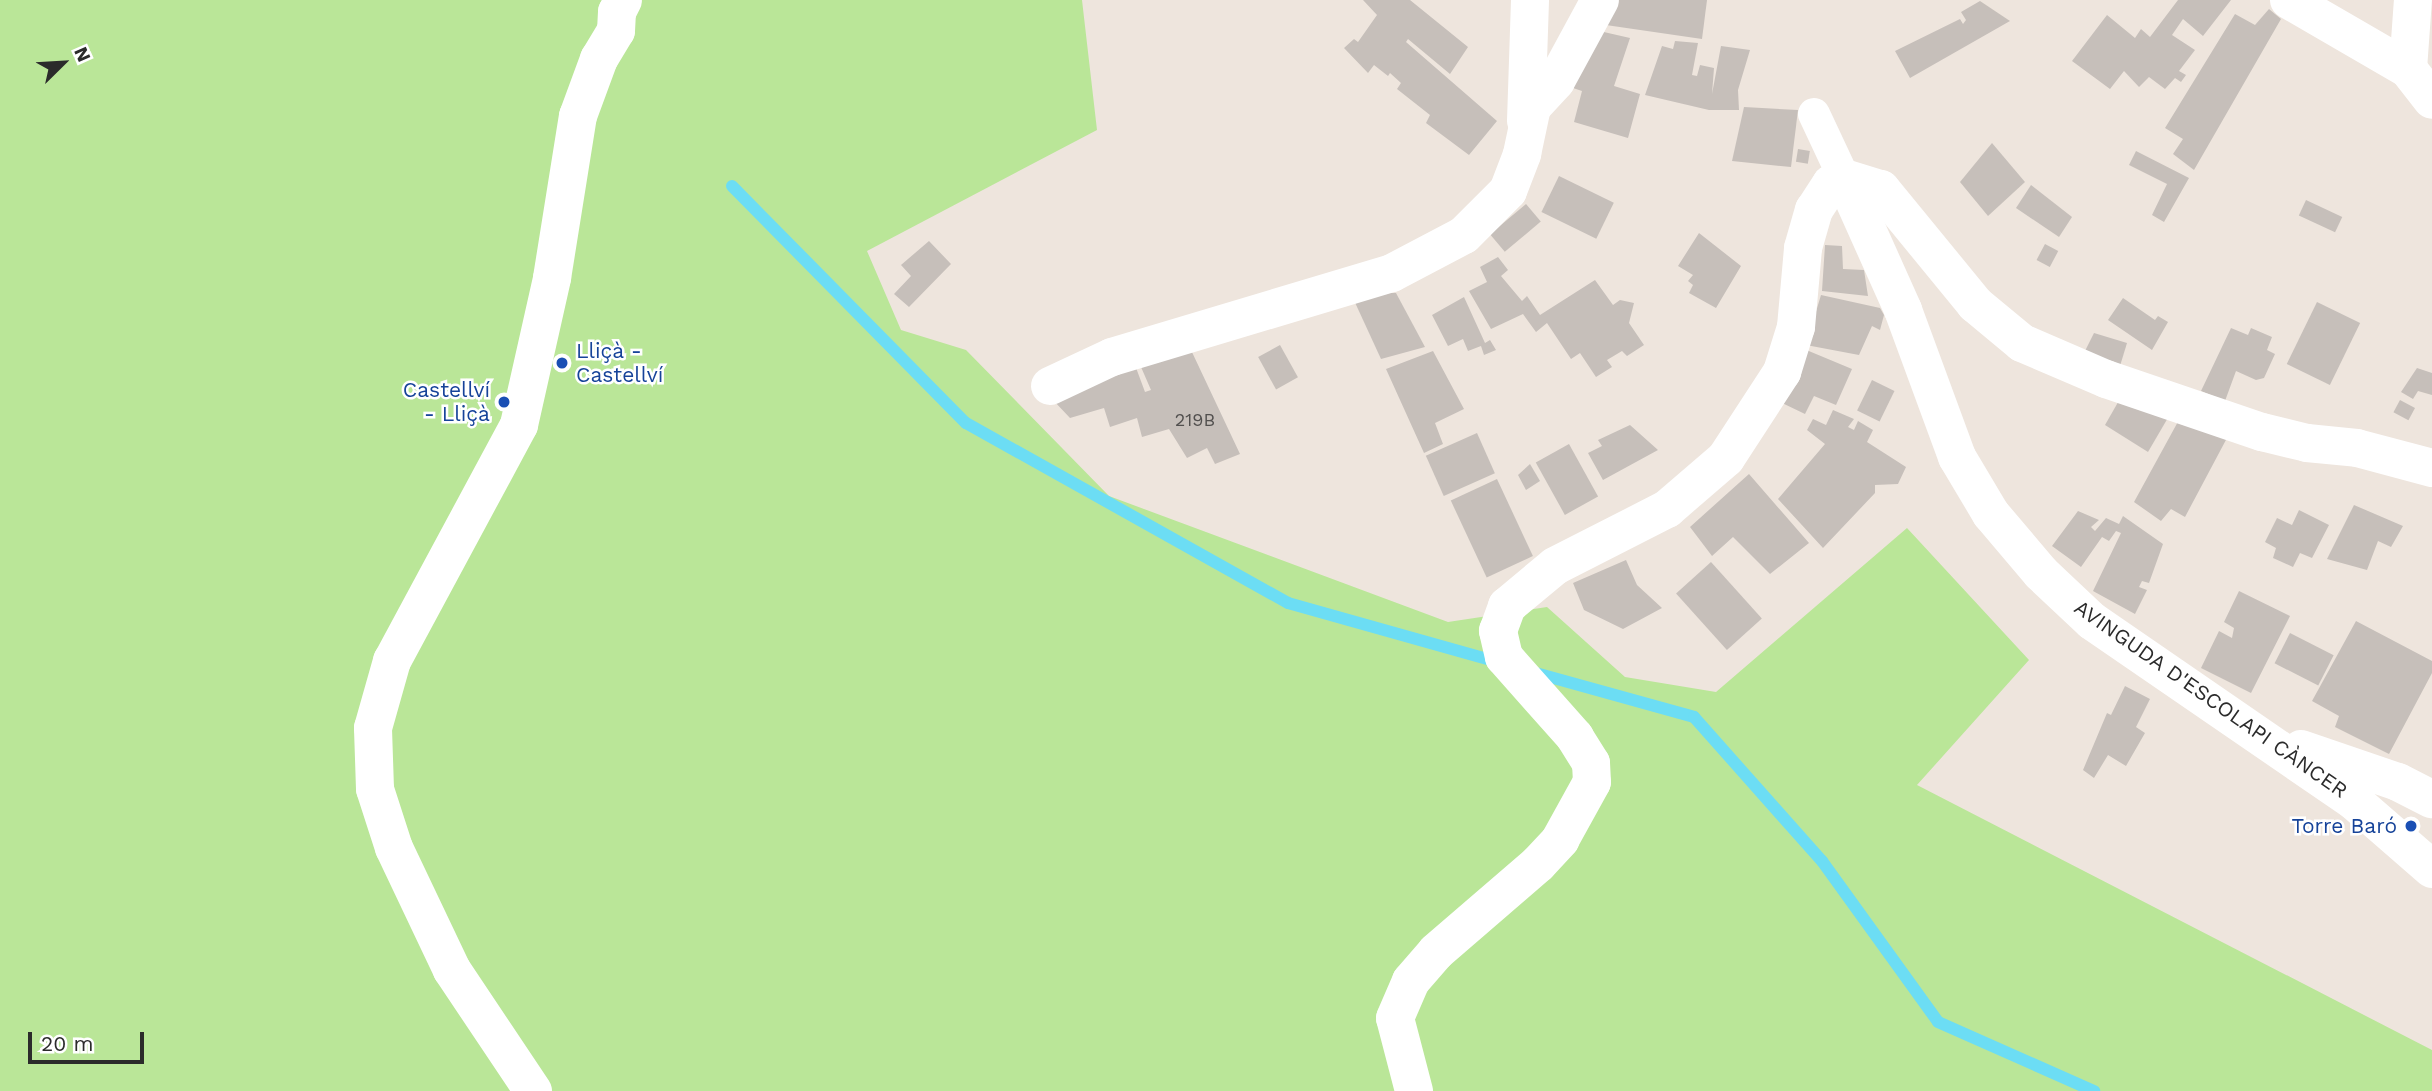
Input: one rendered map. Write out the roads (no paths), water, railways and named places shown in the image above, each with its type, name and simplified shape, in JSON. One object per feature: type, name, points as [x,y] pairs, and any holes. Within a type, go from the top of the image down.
[{"type":"street","points":[[533,1091],[452,970],[394,848],[375,789],[373,728],[392,661],[519,425],[552,278],[578,116],[599,59],[620,16],[647,0]]},
{"type":"street","points":[[1526,130],[1530,0]]},
{"type":"street","points":[[1050,386],[1112,357],[1392,273],[1442,249],[1484,219],[1508,191],[1522,154],[1532,107],[1556,81],[1600,0]]},
{"type":"street","points":[[2289,0],[2325,10],[2408,69],[2432,100]]},
{"type":"street","points":[[2408,69],[2413,0]]},
{"type":"street","points":[[1814,114],[1844,178]]},
{"type":"street","points":[[1413,1091],[1395,1018],[1411,981],[1436,952],[1538,864],[1560,840],[1592,782],[1591,762],[1575,737],[1504,657],[1498,631],[1507,606],[1555,566],[1667,509],[1726,458],[1782,372],[1796,327],[1803,248],[1814,210],[1831,184],[1844,178],[1881,189],[1975,304],[2022,343],[2106,379],[2262,432],[2307,443],[2357,448],[2432,468]]},
{"type":"street","name":"AVINGUDA D'ESCOLAPI CÀNCER","points":[[1844,178],[1903,310],[1957,457],[1991,514],[2041,572],[2092,621],[2268,739],[2355,802],[2432,869]]},
{"type":"street","points":[[2268,739],[2399,782],[2432,799]]},
{"type":"waterway","points":[[732,186],[966,423],[1288,603],[1498,662]]},
{"type":"waterway","points":[[1532,672],[1694,717],[1822,861],[1938,1022],[2094,1091]]},
{"type":"place","name":"Lliçà - Castellví","points":[[562,363]]},
{"type":"place","name":"Castellví - Lliçà","points":[[504,402]]},
{"type":"place","name":"Torre Baró","points":[[2411,826]]}]
